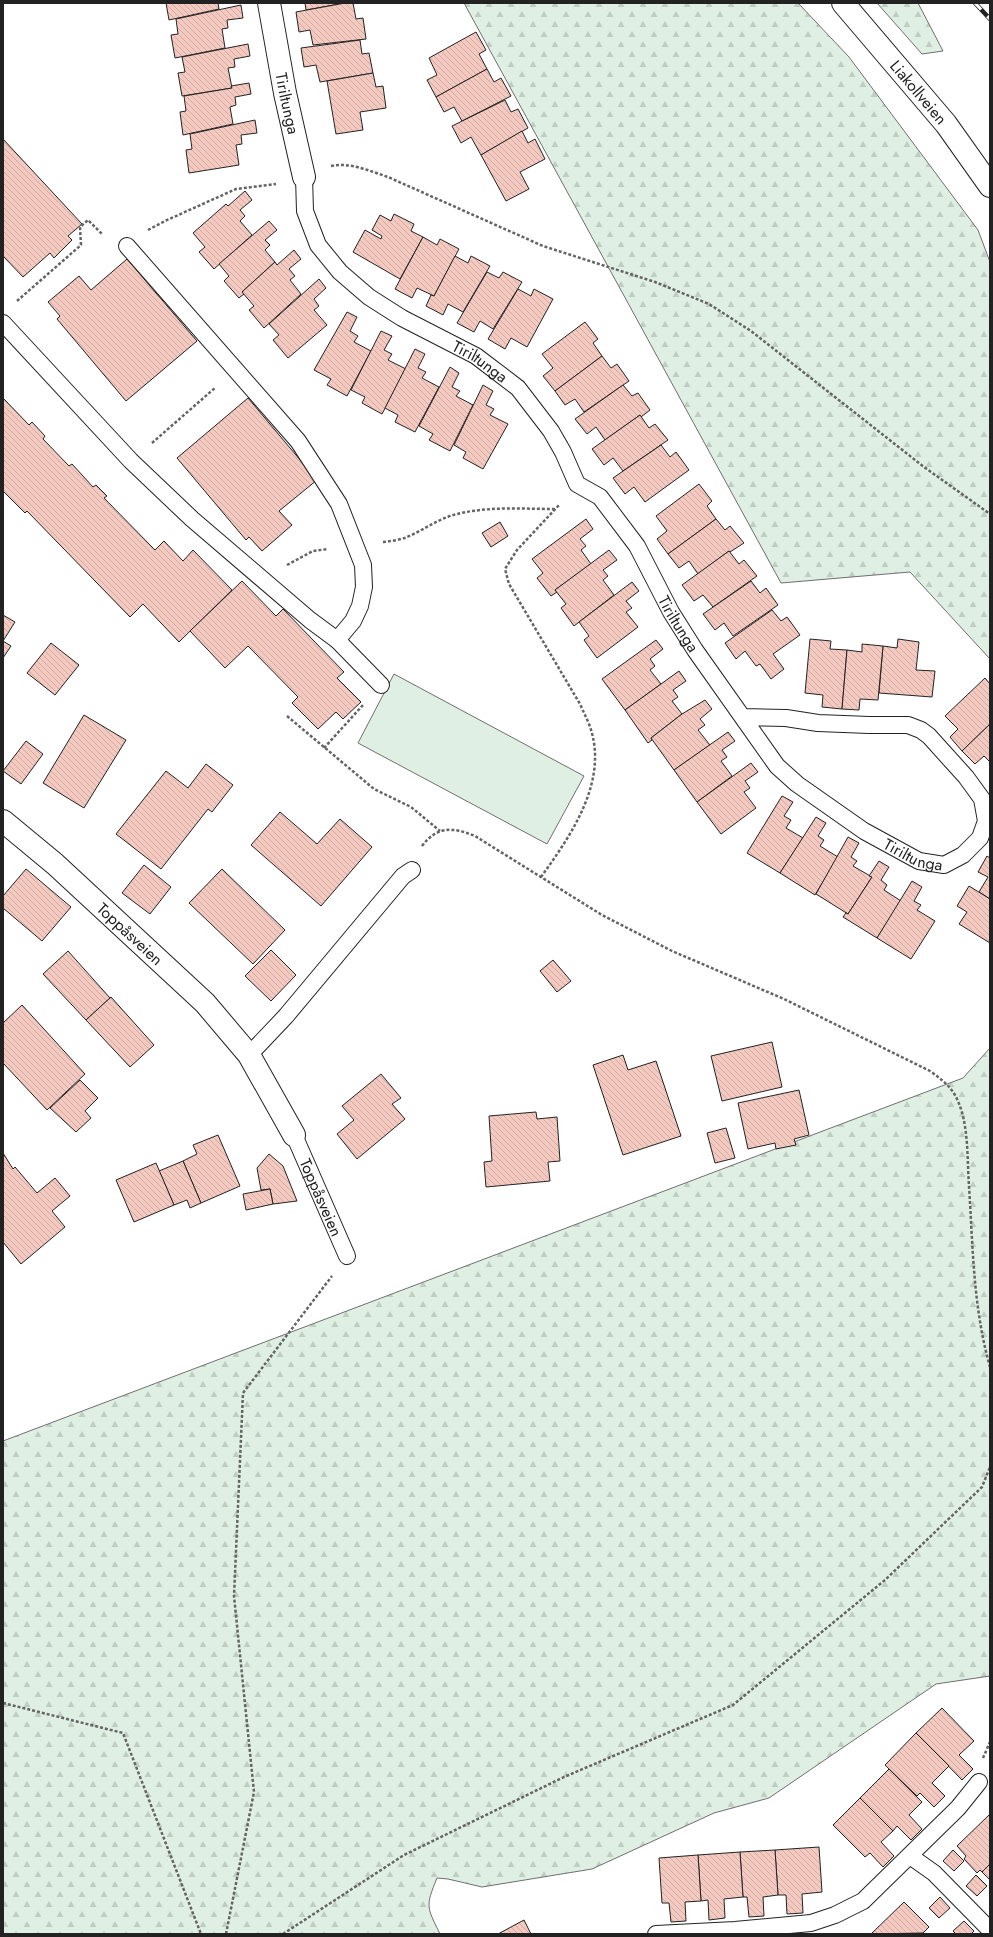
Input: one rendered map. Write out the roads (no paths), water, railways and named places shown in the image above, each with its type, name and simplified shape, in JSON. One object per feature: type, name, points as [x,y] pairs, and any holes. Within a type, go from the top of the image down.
[{"type":"street","name":"Tiriltunga","points":[[269,3],[285,93],[304,177]]},
{"type":"street","name":"Liakollveien","points":[[843,3],[946,124],[990,186]]},
{"type":"street","name":"Toppåsveien","points":[[3,821],[55,864],[204,1002],[249,1055],[294,1135]]},
{"type":"lane","name":"Tiriltunga","points":[[304,177],[305,211],[315,238],[318,245],[340,272],[369,297],[402,318],[476,356],[518,388],[551,431],[563,452],[577,484],[600,497],[637,546],[671,612],[695,650],[744,717],[763,748],[777,766],[797,784],[894,849],[919,861],[944,865],[963,856],[980,838],[986,821],[982,799],[966,777],[929,736],[921,730],[908,724],[854,725],[818,723],[786,718],[744,717]]},
{"type":"lane","points":[[127,246],[166,288],[298,441],[339,504],[357,546],[363,565],[364,579],[360,606],[353,621],[337,640]]},
{"type":"lane","points":[[3,323],[131,461],[192,519],[310,620],[337,640],[381,685]]},
{"type":"lane","points":[[249,1055],[286,1016],[403,876],[412,870]]},
{"type":"lane","name":"Toppåsveien","points":[[294,1135],[347,1256]]},
{"type":"lane","points":[[656,1934],[734,1930],[811,1923],[863,1901],[958,1808],[979,1782]]},
{"type":"lane","points":[[910,1856],[934,1873],[990,1930]]},
{"type":"railway","points":[[975,3],[990,19]]}]
